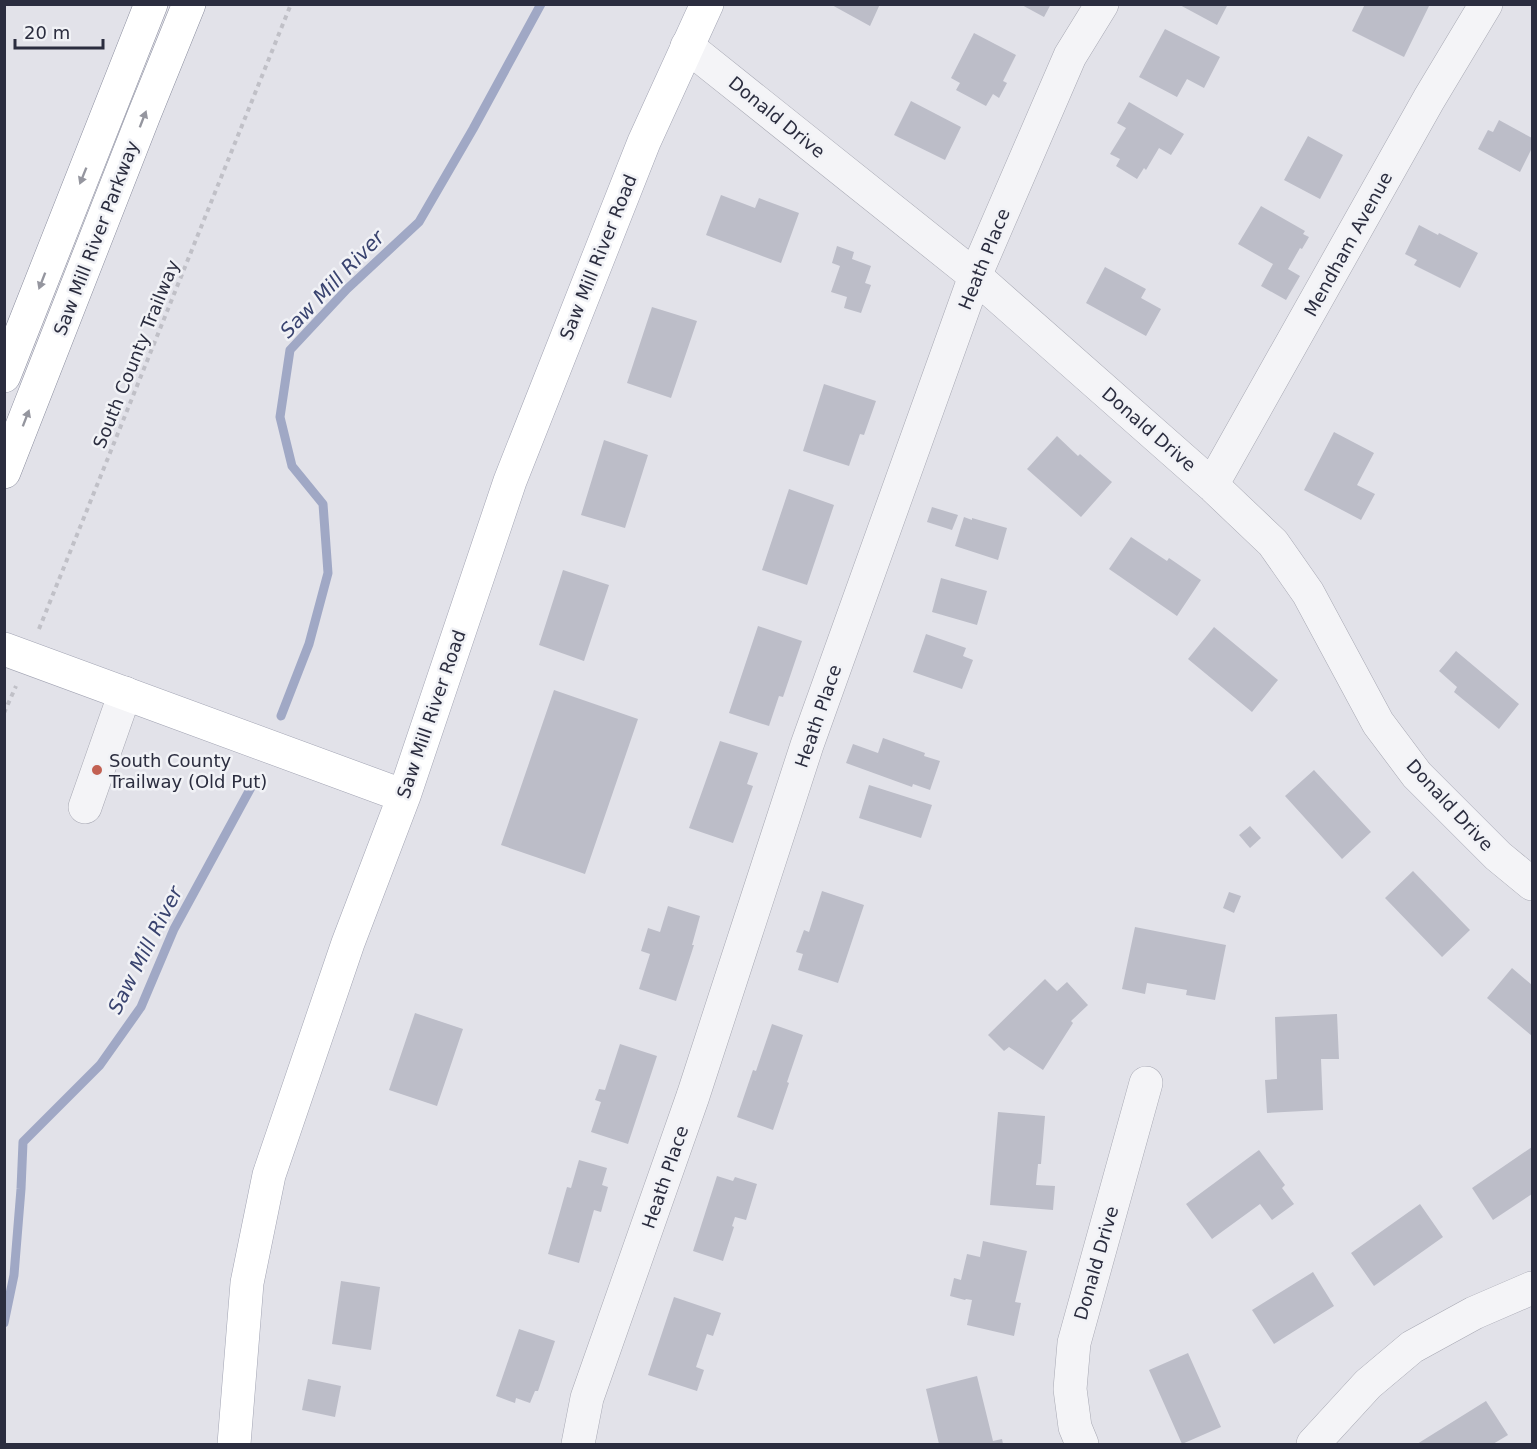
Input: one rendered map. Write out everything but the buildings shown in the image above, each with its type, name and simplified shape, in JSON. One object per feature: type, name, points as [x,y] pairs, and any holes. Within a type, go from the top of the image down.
[{"type":"main road","name":"Saw Mill River Parkway","points":[[4,376],[151,4]]},
{"type":"main road","name":"Saw Mill River Parkway","points":[[4,472],[189,4]]},
{"type":"main road","name":"Saw Mill River Road","points":[[234,1444],[247,1283],[269,1175],[348,943],[404,796],[510,481],[645,141],[707,4]]},
{"type":"main road","points":[[16,653],[404,796]]},
{"type":"street","name":"Heath Place","points":[[578,1444],[587,1398],[693,1096],[807,745],[975,276],[1070,56],[1102,4]]},
{"type":"street","name":"Mendham Avenue","points":[[1212,485],[1486,4]]},
{"type":"street","name":"Donald Drive","points":[[687,45],[975,276],[1212,485],[1273,543],[1308,593],[1378,723],[1417,775],[1498,856],[1533,884]]},
{"type":"street","points":[[85,807],[125,693]]},
{"type":"street","name":"Donald Drive","points":[[1082,1444],[1075,1427],[1070,1389],[1074,1343],[1146,1083]]},
{"type":"street","points":[[1312,1444],[1368,1384],[1412,1347],[1474,1313],[1533,1288]]},
{"type":"path","name":"South County Trailway","points":[[4,713],[16,653],[291,4]]},
{"type":"waterway","name":"Saw Mill River","points":[[281,716],[309,644],[328,573],[323,504],[292,466],[280,417],[290,350],[347,289],[419,222],[541,4]]},
{"type":"waterway","name":"Saw Mill River","points":[[4,1323],[14,1275],[23,1142],[100,1065],[141,1007],[174,929],[254,782]]},
{"type":"place","name":"South County Trailway (Old Put)","points":[[97,770]]}]
